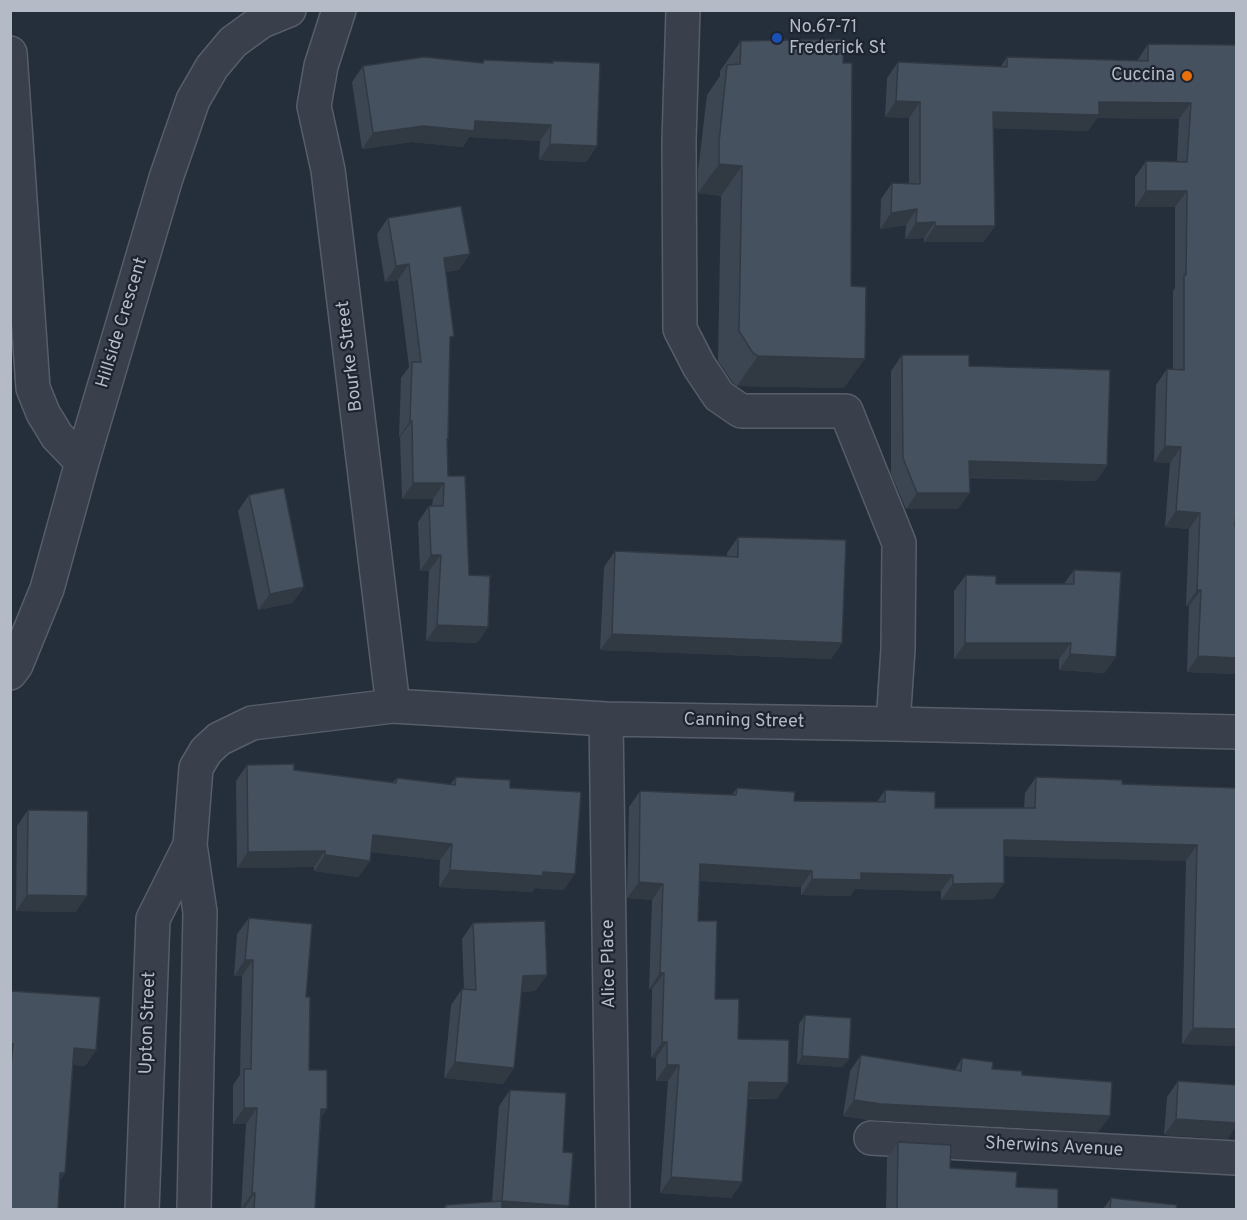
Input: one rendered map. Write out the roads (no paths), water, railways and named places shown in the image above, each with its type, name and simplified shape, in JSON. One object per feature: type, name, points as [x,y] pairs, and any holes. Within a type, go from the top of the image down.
[{"type":"street","name":"Hillside Crescent","points":[[10,673],[16,665],[47,589],[166,178],[192,100],[212,68],[233,42],[262,21],[289,10]]},
{"type":"street","name":"Bourke Street","points":[[339,10],[321,66],[315,106],[328,170],[393,706]]},
{"type":"street","points":[[683,10],[679,141],[680,329],[699,366],[719,396],[741,411],[846,411],[899,543],[898,649],[893,724]]},
{"type":"street","points":[[10,53],[33,388],[43,413],[57,436],[82,462]]},
{"type":"street","name":"Canning Street","points":[[252,723],[393,706],[606,720],[1236,732]]},
{"type":"street","name":"Alice Place","points":[[606,720],[613,1209]]},
{"type":"street","name":"Upton Street","points":[[194,1209],[200,912],[190,845],[196,768],[206,751],[219,739],[252,723]]},
{"type":"street","name":"Upton Street","points":[[142,1209],[153,919],[190,845]]},
{"type":"street","name":"Sherwins Avenue","points":[[871,1138],[1236,1158]]},
{"type":"place","name":"No.67-71 Frederick St","points":[[777,38]]},
{"type":"place","name":"Cuccina","points":[[1187,76]]}]
